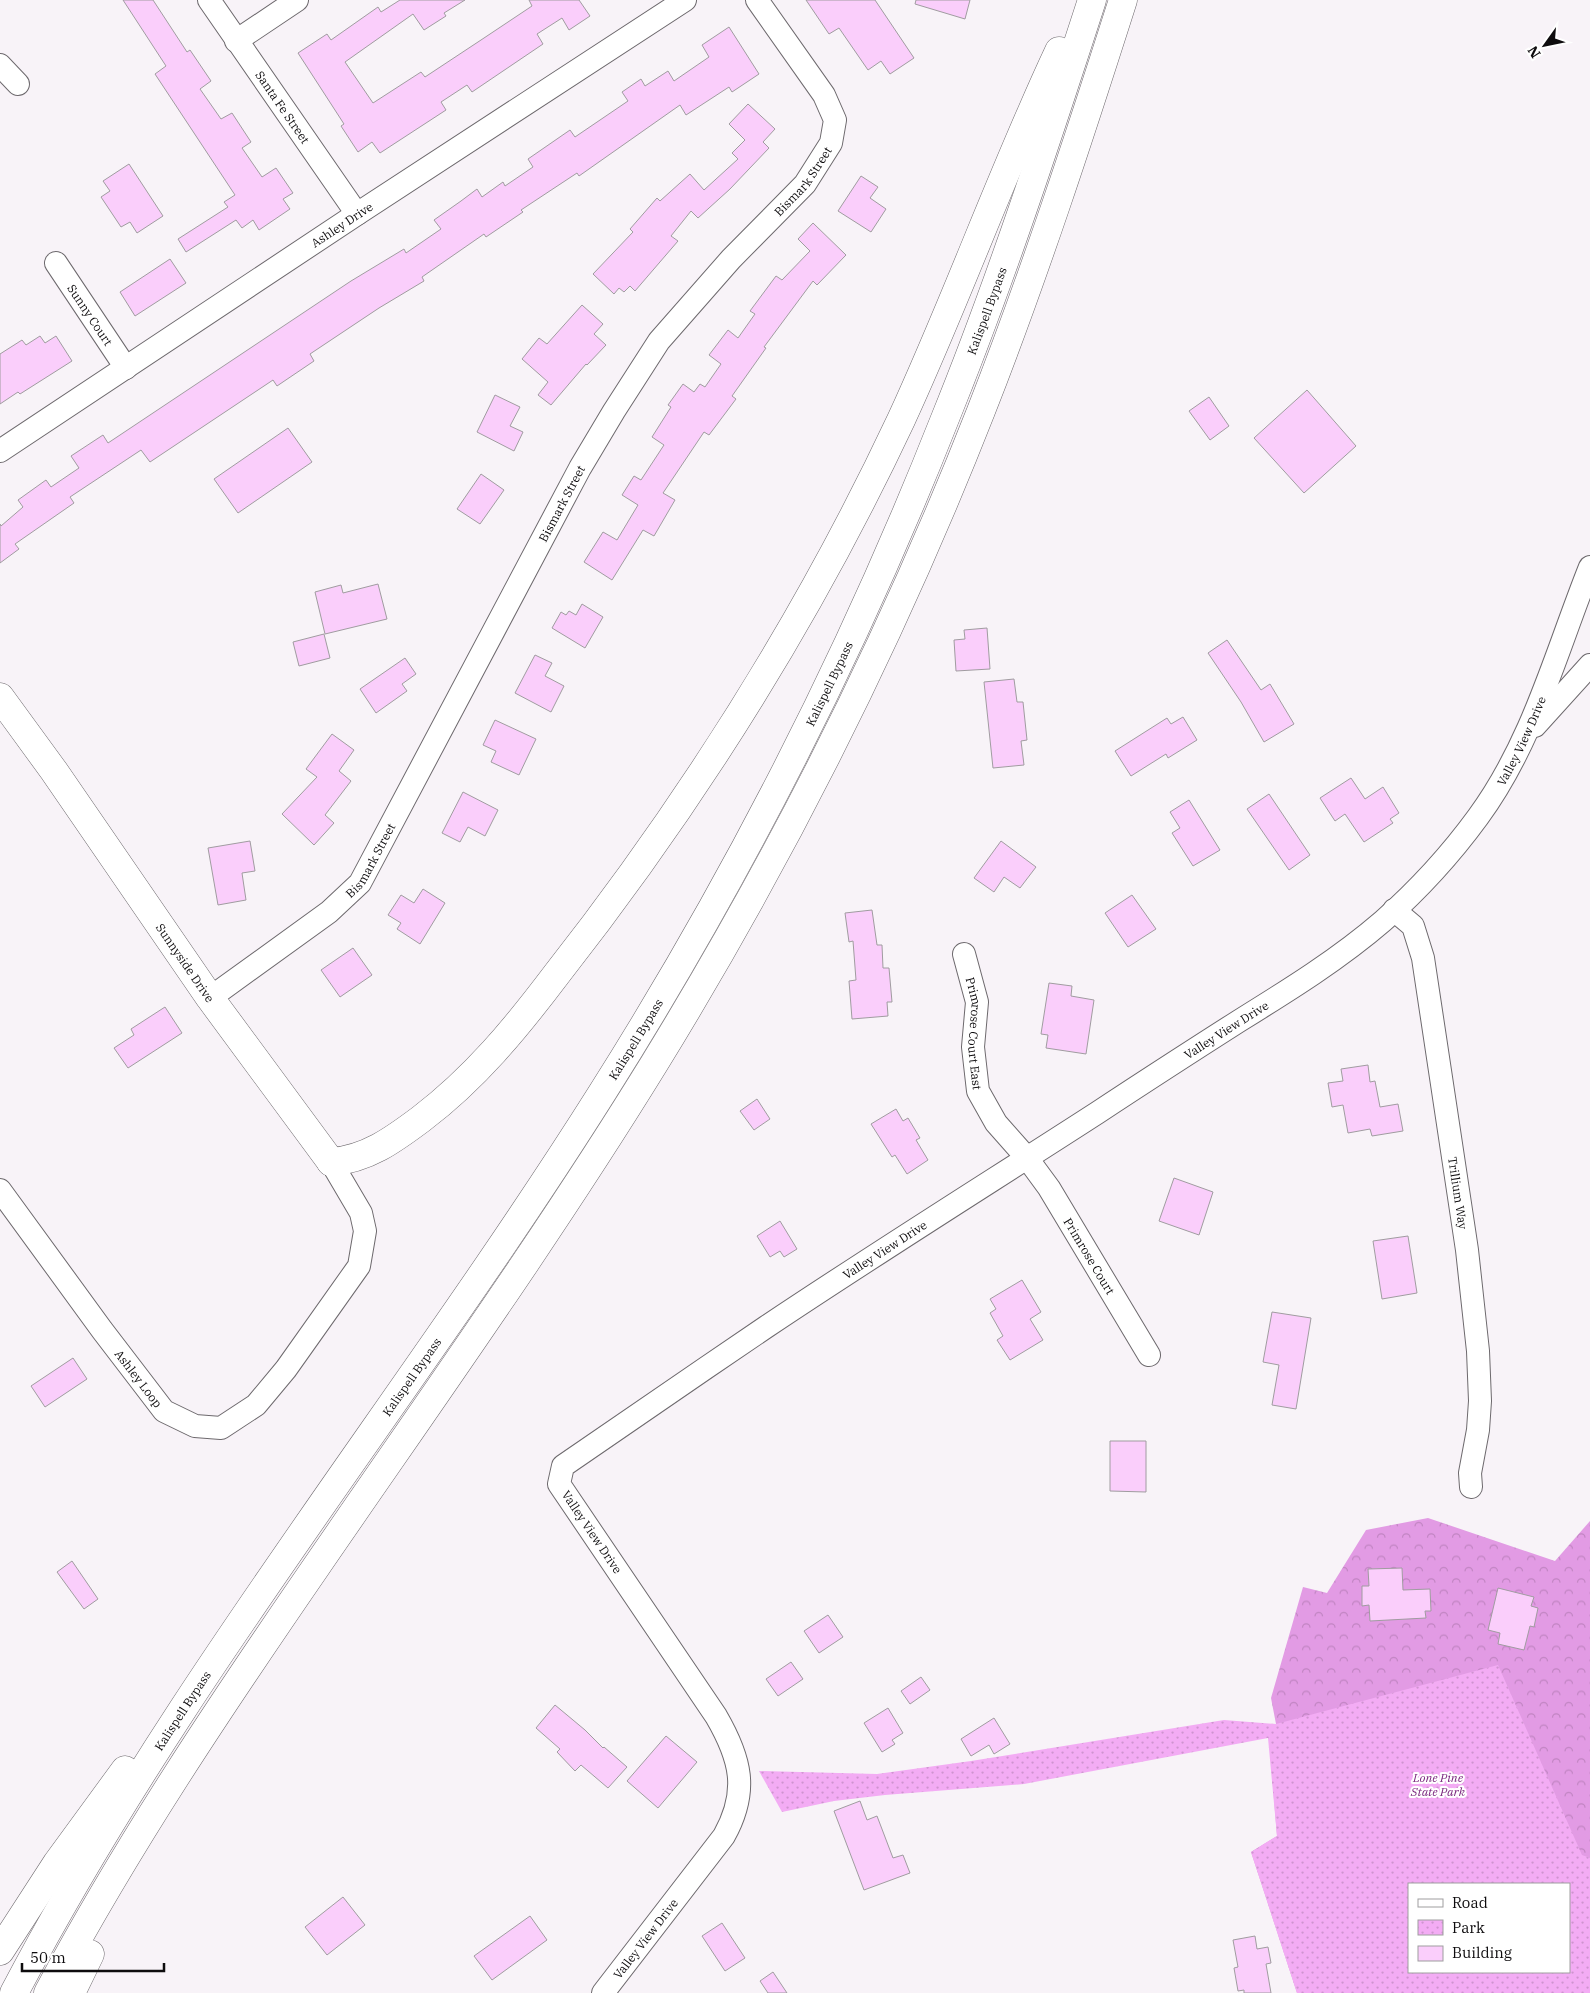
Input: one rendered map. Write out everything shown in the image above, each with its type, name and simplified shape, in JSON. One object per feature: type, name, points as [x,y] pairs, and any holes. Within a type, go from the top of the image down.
[{"type":"main road","points":[[331,1162],[345,1161],[370,1153],[407,1130],[456,1091],[498,1049],[556,977],[697,783],[766,673],[836,549],[900,422],[949,312],[1039,96],[1084,0]]},
{"type":"main road","name":"Kalispell Bypass","points":[[14,1993],[103,1836],[235,1632],[512,1229],[602,1092],[687,951],[766,807],[839,662],[873,588],[942,426],[994,292],[1029,194],[1092,0]]},
{"type":"main road","points":[[48,1993],[116,1872],[194,1748],[601,1149],[709,971],[792,820],[824,759],[891,619],[981,411],[1044,240],[1123,0]]},
{"type":"main road","name":"Sunnyside Drive","points":[[0,697],[54,771],[210,998],[331,1162]]},
{"type":"main road","points":[[0,1951],[57,1863],[99,1805],[153,1733],[235,1632]]},
{"type":"main road","points":[[71,1993],[194,1748]]},
{"type":"street","name":"Santa Fe Street","points":[[209,0],[357,214]]},
{"type":"street","points":[[236,41],[297,0]]},
{"type":"street","name":"Ashley Drive","points":[[0,451],[357,214],[685,0]]},
{"type":"street","name":"Bismark Street","points":[[210,998],[329,912],[360,883],[580,468],[614,411],[659,341],[731,259],[805,184],[831,143],[834,120],[824,95],[757,0]]},
{"type":"street","points":[[0,65],[18,84]]},
{"type":"street","name":"Sunny Court","points":[[56,263],[126,368]]},
{"type":"street","name":"Valley View Drive","points":[[603,1993],[724,1836],[732,1821],[738,1800],[740,1787],[739,1770],[734,1751],[716,1716],[559,1484],[562,1466],[767,1326],[1316,973],[1361,939],[1394,910],[1457,843],[1478,817],[1504,777],[1526,736],[1590,567]]},
{"type":"street","points":[[1526,736],[1590,665]]},
{"type":"street","name":"Trillium Way","points":[[1394,910],[1412,926],[1423,958],[1467,1250],[1478,1351],[1480,1401],[1478,1430],[1470,1473],[1471,1488]]},
{"type":"street","name":"Primrose Court East","points":[[964,954],[977,1002],[973,1047],[978,1091],[996,1123],[1027,1158]]},
{"type":"street","name":"Primrose Court","points":[[1027,1158],[1049,1188],[1149,1355]]},
{"type":"street","name":"Sunnyside Drive","points":[[331,1162],[361,1213],[365,1231]]},
{"type":"street","name":"Ashley Loop","points":[[0,1190],[159,1405],[164,1411],[195,1426],[221,1428],[256,1405],[286,1369],[359,1266],[365,1231]]},
{"type":"green space","points":[[1428,1518],[1555,1561],[1590,1521],[1590,1993],[1297,1993],[1251,1852],[1277,1836],[1269,1738],[1276,1724],[1271,1698],[1303,1587],[1327,1593],[1366,1530]]},
{"type":"green space","name":"Lone Pine State Park","points":[[1498,1665],[1582,1855],[1590,1858],[1590,1993],[1297,1993],[1251,1852],[1277,1836],[1268,1738],[1024,1784],[885,1795],[834,1801],[782,1812],[759,1771],[877,1774],[971,1761],[1224,1720],[1276,1724]]},
{"type":"building","points":[[123,0],[153,0],[187,52],[190,50],[211,81],[200,89],[221,119],[232,113],[251,142],[242,148],[262,177],[276,168],[293,193],[283,199],[290,209],[259,230],[253,220],[242,228],[236,220],[186,252],[178,239],[228,207],[224,202],[235,195],[155,74],[166,66]]},
{"type":"building","points":[[400,0],[465,0],[444,13],[446,16],[424,30],[413,14],[345,62],[373,103],[421,72],[425,77],[532,6],[529,0],[579,0],[590,16],[569,30],[562,18],[537,34],[543,44],[472,92],[467,85],[441,102],[446,110],[380,153],[372,142],[358,152],[341,126],[344,124],[298,53],[327,34],[331,40],[378,7],[381,12]]},
{"type":"building","points":[[806,0],[875,0],[914,58],[890,74],[881,61],[868,70],[839,28],[829,34]]},
{"type":"building","points":[[916,0],[970,0],[965,19],[915,4]]},
{"type":"building","points":[[729,27],[759,74],[732,92],[729,87],[686,115],[680,105],[579,176],[577,173],[521,210],[523,212],[486,237],[484,234],[422,277],[424,281],[379,308],[310,354],[314,361],[277,386],[273,380],[150,462],[141,450],[70,497],[74,503],[15,544],[19,549],[0,563],[0,524],[1,526],[23,507],[18,500],[46,480],[51,487],[79,468],[71,456],[103,435],[108,443],[351,281],[404,249],[406,253],[441,229],[434,220],[477,189],[482,197],[503,182],[505,186],[533,167],[528,159],[570,130],[575,137],[628,101],[622,92],[641,79],[645,86],[668,71],[674,81],[709,57],[702,45]]},
{"type":"building","points":[[748,104],[775,129],[763,142],[769,148],[730,189],[698,218],[691,211],[671,236],[678,241],[635,291],[630,286],[624,292],[619,288],[614,294],[593,274],[633,232],[630,229],[657,198],[660,201],[690,174],[704,190],[738,159],[732,153],[745,140],[729,124]]},
{"type":"building","points":[[129,164],[163,216],[137,233],[130,222],[121,227],[101,197],[110,191],[103,181]]},
{"type":"building","points":[[861,176],[878,187],[870,198],[886,209],[871,232],[838,211]]},
{"type":"building","points":[[813,223],[846,255],[817,285],[813,281],[764,347],[766,348],[732,396],[736,399],[709,435],[704,432],[663,493],[675,500],[654,536],[643,530],[612,580],[584,562],[603,532],[617,540],[638,505],[622,495],[634,476],[641,480],[664,445],[652,437],[671,407],[668,405],[683,384],[694,392],[700,384],[705,387],[721,364],[709,355],[728,330],[738,338],[755,314],[750,311],[776,276],[782,280],[810,251],[798,239]]},
{"type":"building","points":[[170,259],[186,283],[135,316],[120,292]]},
{"type":"building","points":[[582,305],[603,324],[594,334],[606,345],[586,364],[551,405],[538,395],[548,382],[522,359],[539,338],[547,344]]},
{"type":"building","points":[[40,336],[45,343],[56,336],[72,361],[20,394],[18,392],[0,404],[0,354],[22,340],[26,345]]},
{"type":"building","points":[[1307,390],[1356,446],[1304,493],[1254,438]]},
{"type":"building","points":[[495,395],[520,407],[510,426],[523,432],[514,451],[477,432]]},
{"type":"building","points":[[1209,397],[1229,426],[1210,440],[1189,411]]},
{"type":"building","points":[[288,428],[312,462],[238,513],[214,479]]},
{"type":"building","points":[[481,474],[504,490],[480,524],[457,509]]},
{"type":"building","points":[[378,584],[387,619],[325,634],[315,592],[341,585],[343,593]]},
{"type":"building","points":[[582,604],[603,617],[585,648],[552,628],[561,612],[566,615],[569,611],[576,615]]},
{"type":"building","points":[[987,628],[990,669],[956,671],[954,640],[965,639],[964,630]]},
{"type":"building","points":[[324,634],[330,658],[299,666],[293,642]]},
{"type":"building","points":[[1227,640],[1261,690],[1270,684],[1294,724],[1264,742],[1241,702],[1208,653]]},
{"type":"building","points":[[535,655],[552,663],[545,676],[564,686],[551,712],[515,693]]},
{"type":"building","points":[[405,658],[416,674],[402,684],[407,691],[376,713],[360,689]]},
{"type":"building","points":[[1014,679],[1017,702],[1023,702],[1027,740],[1021,741],[1024,765],[993,768],[984,682]]},
{"type":"building","points":[[1183,717],[1197,740],[1168,758],[1166,754],[1131,776],[1115,751],[1167,718],[1171,724]]},
{"type":"building","points":[[495,720],[536,739],[519,775],[491,762],[496,751],[483,745]]},
{"type":"building","points":[[332,734],[354,750],[339,771],[351,781],[325,815],[334,823],[314,845],[282,814],[317,777],[306,769]]},
{"type":"building","points":[[1351,778],[1365,799],[1383,787],[1399,813],[1390,819],[1393,823],[1364,842],[1345,814],[1335,821],[1320,798]]},
{"type":"building","points":[[463,792],[498,810],[485,836],[468,827],[460,842],[442,833]]},
{"type":"building","points":[[1269,794],[1310,855],[1289,870],[1247,809]]},
{"type":"building","points":[[1189,800],[1220,850],[1193,866],[1172,833],[1180,828],[1170,812]]},
{"type":"building","points":[[250,841],[255,871],[242,873],[246,900],[218,905],[208,848]]},
{"type":"building","points":[[1001,841],[1036,867],[1020,888],[1004,877],[994,892],[974,878]]},
{"type":"building","points":[[423,889],[445,903],[420,944],[397,929],[401,923],[388,915],[401,895],[414,903]]},
{"type":"building","points":[[1132,895],[1156,929],[1128,947],[1105,913]]},
{"type":"building","points":[[872,910],[877,945],[882,945],[883,968],[889,968],[892,1002],[887,1002],[888,1016],[852,1019],[849,981],[856,980],[853,941],[849,942],[845,913]]},
{"type":"building","points":[[353,948],[372,975],[340,997],[321,970]]},
{"type":"building","points":[[1049,983],[1072,986],[1071,996],[1094,1000],[1086,1054],[1046,1048],[1048,1035],[1041,1034]]},
{"type":"building","points":[[165,1007],[182,1033],[128,1068],[114,1048],[134,1035],[131,1029]]},
{"type":"building","points":[[1368,1065],[1370,1082],[1375,1081],[1380,1107],[1398,1104],[1403,1131],[1372,1136],[1370,1129],[1348,1133],[1343,1105],[1332,1107],[1328,1083],[1343,1081],[1341,1069]]},
{"type":"building","points":[[757,1099],[770,1119],[754,1130],[740,1111]]},
{"type":"building","points":[[896,1109],[903,1121],[908,1118],[920,1138],[916,1140],[928,1160],[907,1174],[895,1155],[892,1157],[871,1124]]},
{"type":"building","points":[[1174,1178],[1213,1192],[1199,1235],[1159,1221]]},
{"type":"building","points":[[780,1221],[797,1249],[784,1257],[780,1251],[770,1257],[757,1236]]},
{"type":"building","points":[[1408,1236],[1417,1293],[1382,1299],[1373,1241]]},
{"type":"building","points":[[1022,1280],[1041,1312],[1030,1319],[1043,1340],[1010,1360],[997,1340],[1003,1336],[990,1313],[996,1309],[990,1299]]},
{"type":"building","points":[[1272,1312],[1311,1318],[1296,1409],[1272,1405],[1279,1365],[1263,1362]]},
{"type":"building","points":[[73,1358],[87,1379],[45,1407],[31,1386]]},
{"type":"building","points":[[1110,1441],[1146,1441],[1146,1492],[1110,1491]]},
{"type":"building","points":[[72,1561],[98,1599],[84,1609],[57,1572]]},
{"type":"building","points":[[1402,1568],[1403,1590],[1430,1589],[1431,1611],[1425,1611],[1426,1618],[1370,1621],[1369,1605],[1362,1606],[1362,1586],[1369,1586],[1368,1569]]},
{"type":"building","points":[[1498,1588],[1534,1597],[1531,1606],[1538,1608],[1534,1627],[1530,1626],[1524,1650],[1498,1644],[1500,1633],[1488,1630]]},
{"type":"building","points":[[828,1615],[843,1637],[819,1653],[804,1631]]},
{"type":"building","points":[[791,1662],[803,1679],[778,1696],[766,1679]]},
{"type":"building","points":[[921,1677],[930,1690],[910,1704],[901,1691]]},
{"type":"building","points":[[555,1705],[627,1767],[608,1788],[581,1765],[575,1771],[557,1752],[560,1749],[536,1728]]},
{"type":"building","points":[[888,1708],[903,1733],[892,1740],[895,1744],[882,1752],[864,1723]]},
{"type":"building","points":[[994,1718],[1010,1744],[994,1754],[989,1745],[971,1756],[961,1739]]},
{"type":"building","points":[[666,1736],[697,1762],[658,1808],[627,1781]]},
{"type":"building","points":[[860,1801],[867,1820],[877,1816],[893,1858],[903,1855],[910,1873],[864,1890],[834,1811]]},
{"type":"building","points":[[343,1897],[365,1925],[327,1955],[305,1927]]},
{"type":"building","points":[[530,1916],[547,1940],[492,1980],[474,1956]]},
{"type":"building","points":[[722,1923],[745,1958],[725,1971],[702,1936]]},
{"type":"building","points":[[1255,1936],[1257,1949],[1268,1947],[1271,1963],[1266,1964],[1271,1993],[1244,1993],[1244,1990],[1238,1991],[1234,1968],[1238,1967],[1233,1940]]},
{"type":"building","points":[[773,1972],[787,1993],[768,1993],[760,1981]]}]
